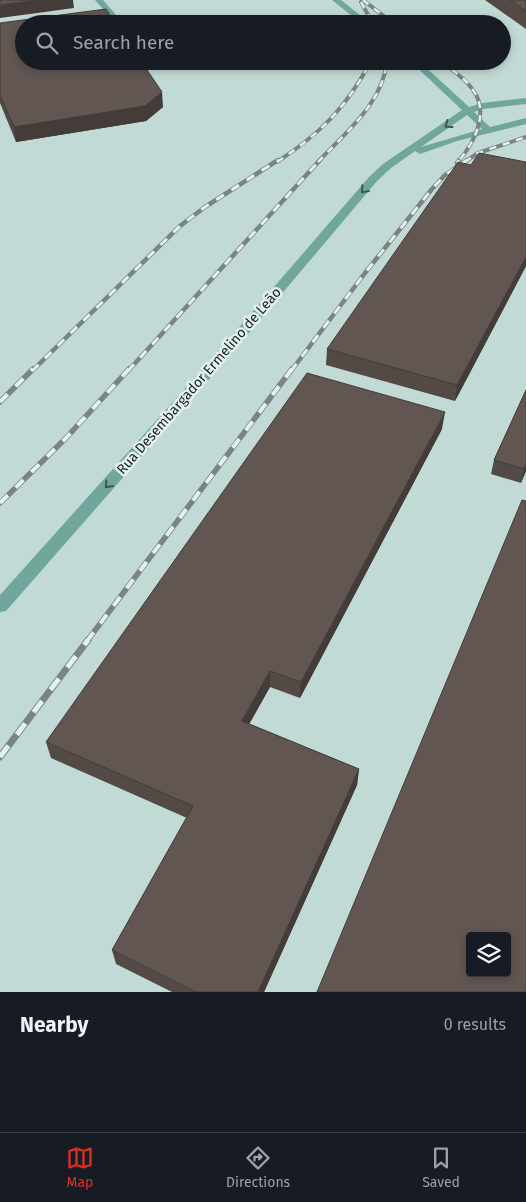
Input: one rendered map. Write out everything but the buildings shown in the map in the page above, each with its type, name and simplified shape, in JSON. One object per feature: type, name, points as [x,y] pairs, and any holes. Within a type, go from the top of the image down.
[{"type":"street","points":[[336,0],[355,15]]},
{"type":"street","points":[[424,70],[488,130]]},
{"type":"street","name":"Rua Desembargador Ermelino de Leão","points":[[0,606],[221,356],[373,179],[388,166],[467,111],[482,106],[526,101]]},
{"type":"street","name":"Rua Desembargador Ermelino de Leão","points":[[400,159],[454,139],[526,121]]},
{"type":"lane","points":[[99,0],[112,15]]},
{"type":"shaded area","points":[[0,0],[526,0],[526,992],[0,992]]},
{"type":"railway","points":[[363,0],[382,15]]},
{"type":"railway","points":[[361,2],[368,15]]},
{"type":"railway","points":[[277,162],[307,141],[331,118],[352,93],[366,70]]},
{"type":"railway","points":[[318,162],[371,104],[385,70]]},
{"type":"railway","points":[[453,70],[473,90],[480,108],[478,128],[458,162]]},
{"type":"railway","points":[[465,162],[478,153],[526,137]]},
{"type":"railway","points":[[32,371],[180,226],[205,207],[278,160]]},
{"type":"railway","points":[[128,371],[320,160]]},
{"type":"railway","points":[[291,371],[365,273],[432,189],[445,175],[467,160]]},
{"type":"railway","points":[[0,402],[33,369]]},
{"type":"railway","points":[[0,503],[66,438],[129,369]]},
{"type":"railway","points":[[87,641],[292,369]]},
{"type":"railway","points":[[0,757],[88,640]]}]
